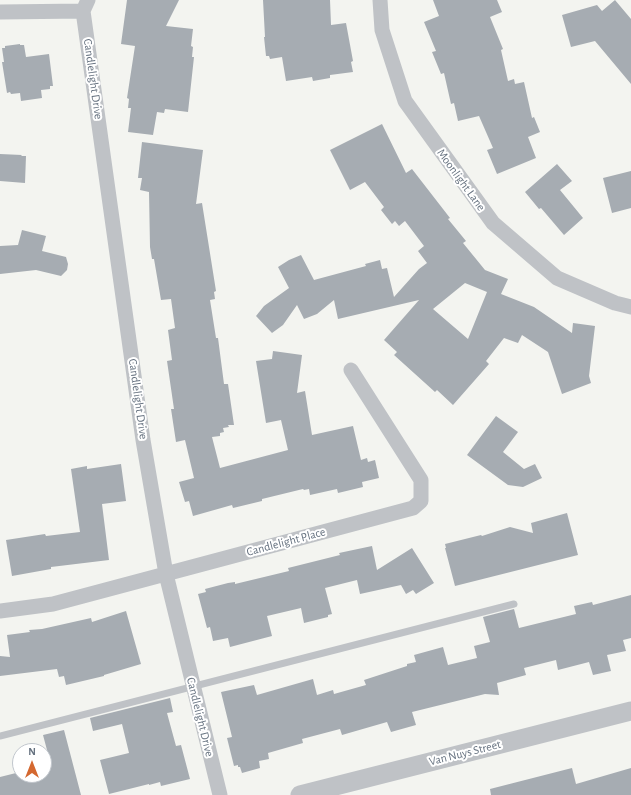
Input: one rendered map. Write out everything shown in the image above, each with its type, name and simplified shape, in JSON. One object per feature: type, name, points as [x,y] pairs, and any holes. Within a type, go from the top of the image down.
[{"type":"street","name":"Moonlight Lane","points":[[380,0],[382,30],[405,101],[493,223],[558,278],[615,303],[631,307]]},
{"type":"street","points":[[0,12],[86,5]]},
{"type":"street","name":"Candlelight Drive","points":[[86,5],[143,440],[166,574],[192,687],[220,795]]},
{"type":"street","name":"Candlelight Place","points":[[0,611],[53,604],[413,508],[421,501],[421,480],[351,370]]},
{"type":"street","name":"Van Nuys Street","points":[[300,795],[631,711]]},
{"type":"lane","points":[[0,736],[514,604]]},
{"type":"building","points":[[127,0],[179,0],[166,26],[193,29],[191,46],[193,47],[192,57],[194,57],[188,112],[165,109],[164,113],[157,112],[153,135],[128,132],[131,108],[128,108],[129,99],[127,98],[135,46],[121,44]]},
{"type":"building","points":[[263,0],[330,0],[331,25],[346,23],[353,61],[351,62],[353,72],[330,75],[330,78],[313,81],[312,77],[286,81],[282,57],[270,59],[269,56],[266,56]]},
{"type":"building","points":[[433,0],[497,0],[502,12],[490,17],[503,49],[501,50],[508,81],[514,79],[515,84],[524,82],[532,118],[534,117],[540,132],[528,137],[536,158],[497,174],[487,150],[493,148],[479,116],[458,121],[454,103],[451,104],[444,73],[441,74],[432,52],[436,51],[424,22],[439,16]]},
{"type":"building","points":[[615,0],[631,19],[631,84],[595,41],[571,47],[562,15],[597,5],[602,11]]},
{"type":"building","points":[[20,44],[24,45],[26,57],[49,54],[53,86],[50,86],[50,89],[41,90],[42,98],[21,101],[20,93],[7,93],[2,62],[4,62],[2,48],[5,48],[5,46]]},
{"type":"building","points":[[382,124],[406,173],[412,169],[450,218],[448,219],[466,241],[463,243],[485,270],[508,279],[501,294],[534,307],[572,333],[573,323],[595,326],[589,376],[591,383],[562,394],[548,352],[522,335],[518,343],[504,338],[486,361],[489,364],[453,405],[437,390],[435,392],[394,355],[397,352],[384,340],[419,300],[338,319],[334,300],[317,314],[304,319],[297,305],[283,325],[272,333],[256,316],[264,306],[289,288],[278,267],[289,260],[301,255],[314,280],[366,266],[365,264],[380,260],[382,269],[387,268],[394,297],[419,269],[427,263],[418,251],[424,246],[405,221],[399,226],[395,221],[392,224],[381,210],[384,207],[365,182],[350,190],[330,150]],"holes":[[[465,283],[487,292],[468,339],[433,309]]]},
{"type":"building","points":[[142,142],[203,150],[196,204],[202,203],[216,291],[214,292],[215,299],[210,300],[216,338],[218,338],[224,384],[228,384],[234,425],[228,425],[229,427],[223,428],[224,432],[220,433],[220,436],[212,437],[220,468],[288,450],[281,420],[266,423],[256,361],[272,359],[273,351],[302,355],[297,393],[305,391],[312,435],[353,426],[361,460],[367,458],[368,462],[375,460],[379,478],[362,482],[363,487],[338,493],[337,489],[310,495],[309,489],[303,489],[262,499],[262,501],[233,508],[232,505],[193,516],[189,501],[185,502],[179,482],[194,478],[185,440],[176,442],[171,409],[174,409],[167,361],[172,360],[168,330],[175,328],[171,299],[161,300],[154,259],[152,259],[150,247],[149,192],[140,190],[142,178],[138,178]]},
{"type":"building","points":[[0,154],[26,156],[25,183],[0,181]]},
{"type":"building","points":[[557,164],[572,181],[560,190],[583,218],[564,235],[525,192]]},
{"type":"building","points":[[631,171],[631,208],[612,213],[603,178]]},
{"type":"building","points":[[22,230],[46,236],[42,251],[66,257],[68,264],[67,270],[61,276],[36,270],[0,274],[0,246],[18,245]]},
{"type":"building","points":[[496,416],[518,432],[503,452],[524,469],[535,464],[542,478],[523,487],[508,485],[467,455]]},
{"type":"building","points":[[121,464],[126,501],[102,504],[109,560],[51,567],[51,569],[12,576],[6,540],[45,534],[46,536],[80,532],[71,469],[87,466],[87,469]]},
{"type":"building","points":[[567,513],[578,555],[455,586],[445,544],[482,536],[510,527],[533,533],[531,523]]},
{"type":"building","points":[[372,546],[377,570],[412,548],[434,583],[416,594],[413,590],[406,594],[401,585],[360,594],[357,580],[325,588],[332,614],[328,615],[328,617],[304,623],[301,608],[267,616],[272,636],[230,647],[228,638],[213,641],[210,627],[207,628],[198,594],[206,592],[205,589],[228,583],[235,582],[235,584],[289,571],[288,568],[340,555],[339,553]]},
{"type":"building","points":[[631,595],[631,638],[623,640],[626,651],[607,655],[611,671],[593,675],[589,662],[558,670],[556,660],[524,668],[526,675],[497,683],[499,695],[485,694],[412,712],[416,725],[391,732],[387,722],[342,735],[340,729],[302,739],[303,743],[268,753],[269,759],[259,761],[260,768],[242,773],[238,765],[234,766],[227,738],[232,737],[221,692],[254,685],[257,695],[313,679],[317,695],[333,690],[334,694],[366,685],[364,680],[416,662],[414,655],[443,647],[448,665],[477,658],[474,646],[490,642],[483,617],[514,609],[519,628],[576,614],[574,606],[592,602],[593,605]]},
{"type":"building","points":[[126,611],[141,664],[104,676],[66,685],[64,676],[59,677],[57,669],[0,676],[0,656],[10,657],[7,635],[30,632],[29,630],[42,629],[91,618],[92,622]]},
{"type":"building","points":[[170,698],[173,712],[167,713],[176,746],[181,745],[190,779],[161,786],[160,782],[149,784],[109,794],[100,760],[129,753],[122,724],[93,731],[90,718]]},
{"type":"building","points":[[64,730],[81,795],[0,795],[0,777],[12,774],[12,783],[52,783],[52,743],[45,743],[43,735]]},
{"type":"building","points":[[572,768],[576,784],[631,768],[631,795],[491,795],[490,789]]}]
